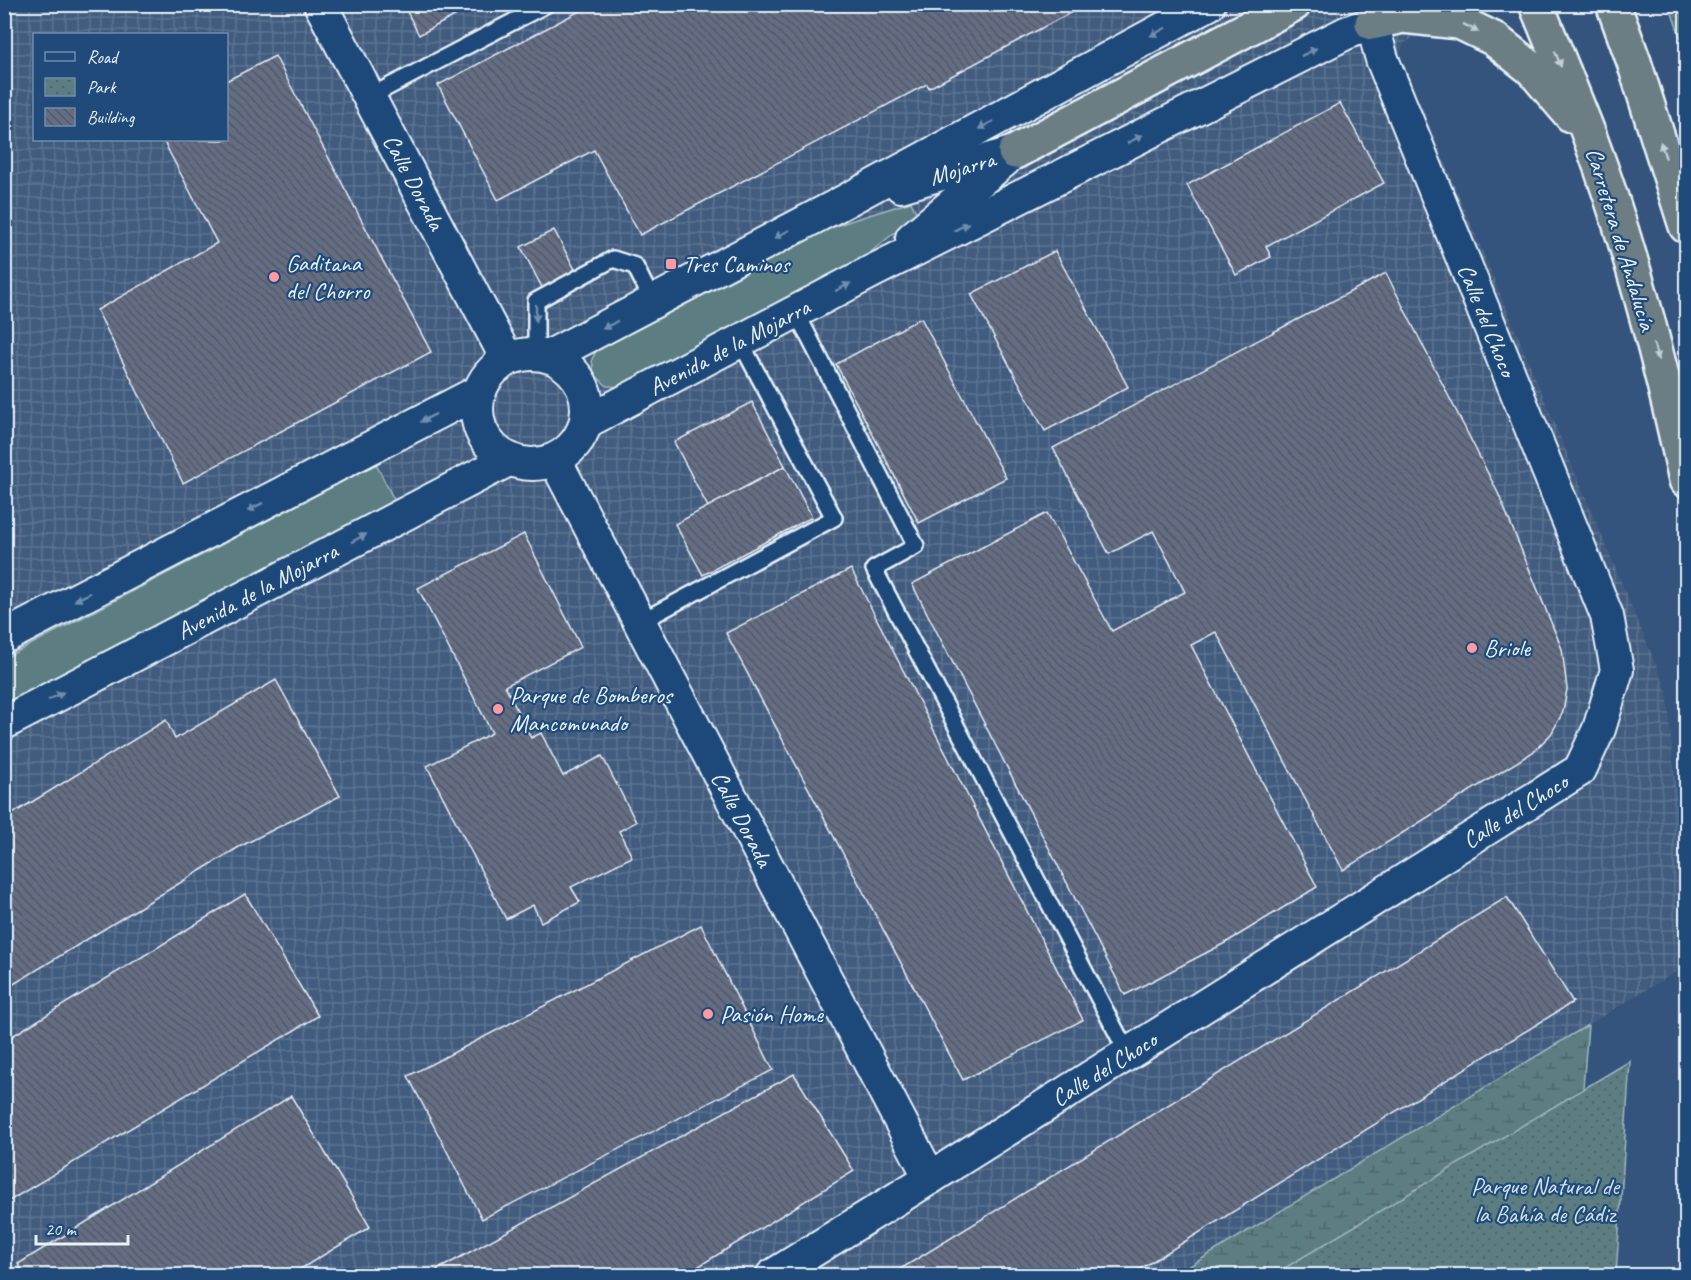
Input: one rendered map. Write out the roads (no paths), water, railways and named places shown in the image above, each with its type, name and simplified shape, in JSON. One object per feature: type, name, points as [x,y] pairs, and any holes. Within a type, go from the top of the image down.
[{"type":"highway","points":[[1015,152],[1294,4]]},
{"type":"highway","name":"Carretera de Andalucía","points":[[1536,4],[1589,136],[1625,242],[1664,378],[1686,480]]},
{"type":"highway","points":[[1612,4],[1634,62],[1686,226]]},
{"type":"highway","points":[[1372,23],[1403,16],[1459,22],[1494,39],[1532,69],[1589,136]]},
{"type":"street","name":"Calle Dorada","points":[[320,4],[369,97],[531,356]]},
{"type":"street","points":[[531,356],[565,364],[580,382],[588,405],[586,422],[580,437],[569,451],[555,460],[540,464],[510,459],[496,450],[485,438],[479,423],[477,407],[480,391],[486,378],[495,367],[531,356],[653,302],[1209,4]]},
{"type":"street","points":[[871,272],[1346,33],[1372,23]]},
{"type":"street","name":"Calle del Choco","points":[[772,1275],[930,1179],[1580,770],[1599,729],[1617,670],[1606,616],[1382,59],[1372,23]]},
{"type":"street","name":"Mojarra","points":[[834,207],[1015,152]]},
{"type":"street","name":"Mojarra","points":[[871,272],[1015,152]]},
{"type":"street","name":"Avenida de la Mojarra","points":[[586,422],[871,272]]},
{"type":"street","points":[[4,637],[480,391]]},
{"type":"street","name":"Avenida de la Mojarra","points":[[4,723],[510,459]]},
{"type":"street","name":"Calle Dorada","points":[[555,460],[930,1179]]},
{"type":"lane","points":[[369,97],[547,4]]},
{"type":"lane","points":[[531,356],[536,301],[613,259],[635,266],[653,302]]},
{"type":"lane","points":[[796,312],[916,546],[874,568],[1128,1054]]},
{"type":"lane","points":[[639,622],[834,518],[740,341]]},
{"type":"place","name":"Tres Caminos","points":[[671,264]]},
{"type":"place","name":"Gaditana del Chorro","points":[[274,277]]},
{"type":"place","name":"Briole","points":[[1472,648]]},
{"type":"place","name":"Parque de Bomberos Mancomunado","points":[[498,709]]},
{"type":"place","name":"Pasión Home","points":[[708,1014]]},
{"type":"park label","name":"Parque Natural de la Bahía de Cádiz","points":[[1545,1200]]}]
